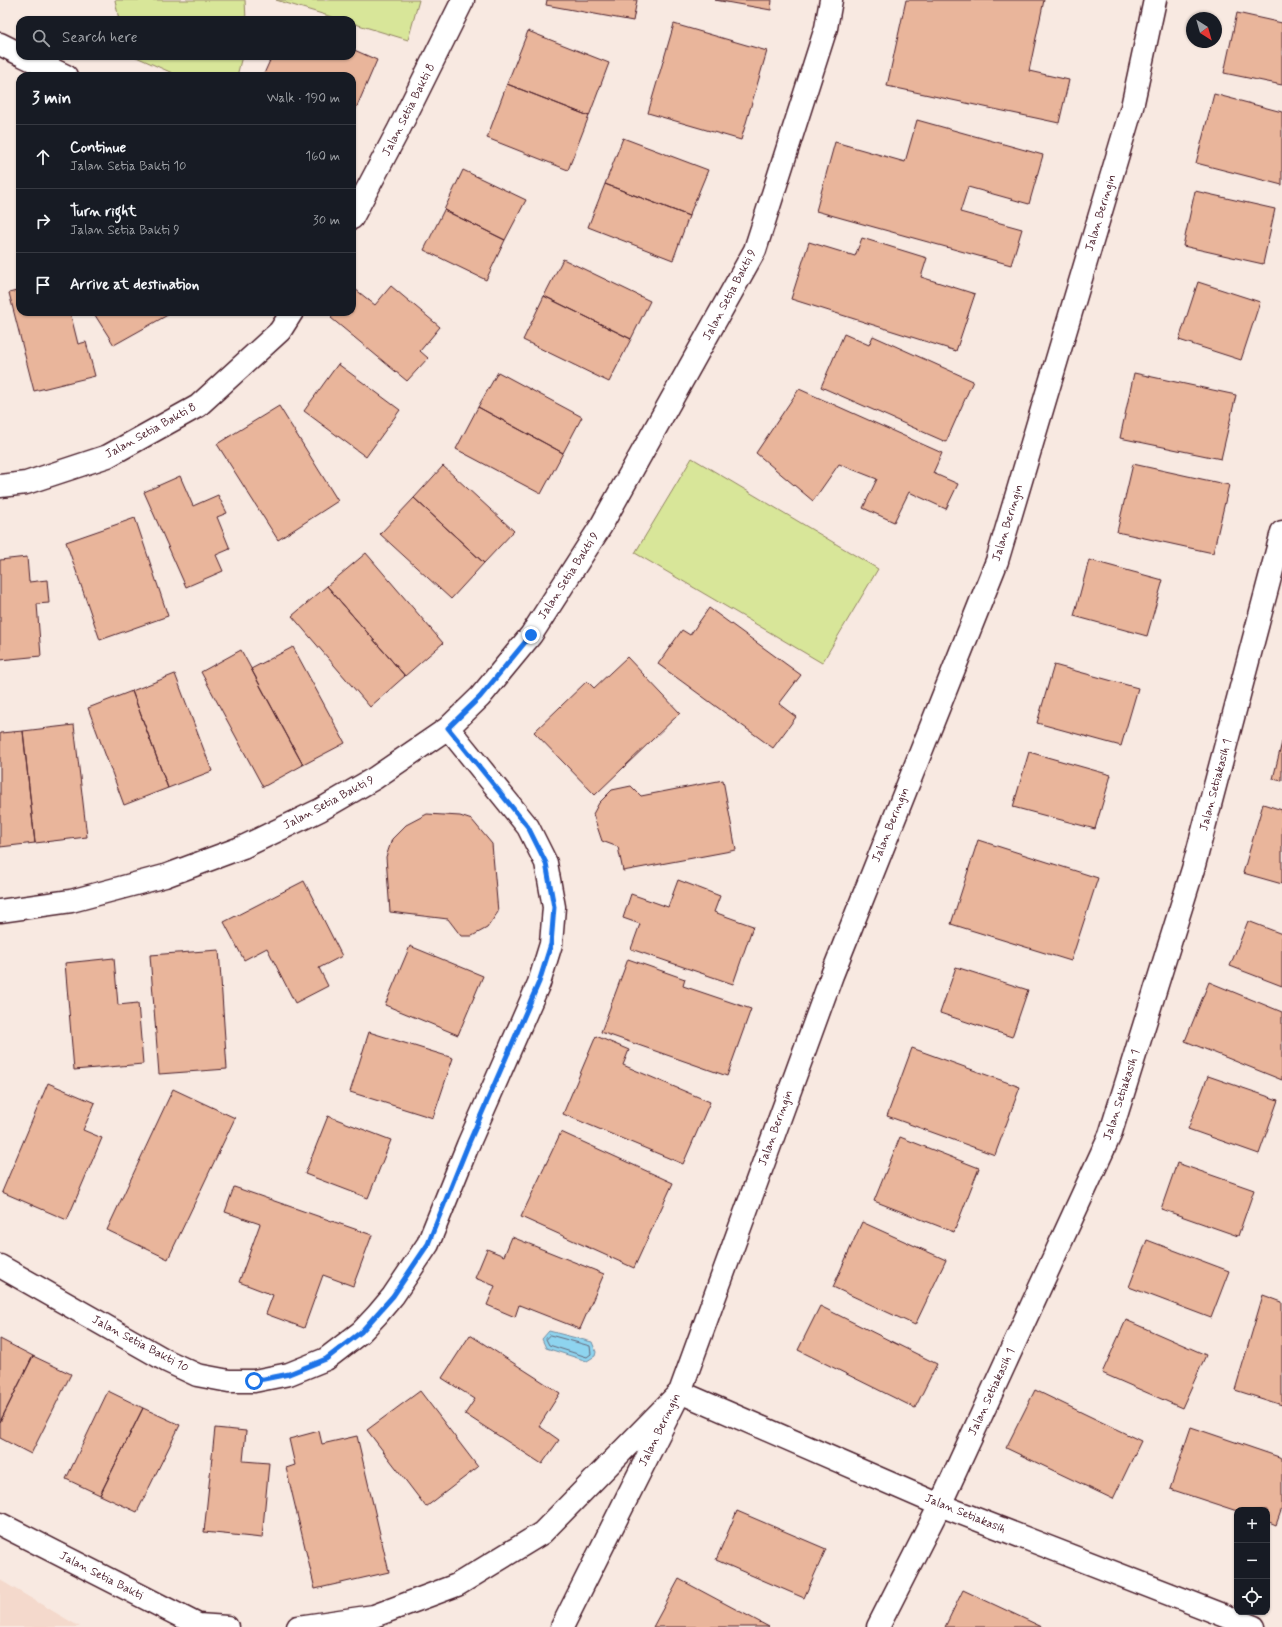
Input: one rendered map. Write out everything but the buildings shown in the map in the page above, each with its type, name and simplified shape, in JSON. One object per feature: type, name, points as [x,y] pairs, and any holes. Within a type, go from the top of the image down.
[{"type":"street","name":"Jalan Setia Bakti 8","points":[[356,210],[399,130],[463,0]]},
{"type":"street","name":"Jalan Setia Bakti 9","points":[[0,911],[71,901],[165,876],[243,847],[320,810],[369,782],[448,728],[480,697],[531,635],[569,578],[620,495],[755,250],[826,28],[830,0]]},
{"type":"street","name":"Jalan Beringin","points":[[562,1627],[680,1392],[832,975],[997,561],[1132,107],[1155,0]]},
{"type":"street","points":[[0,44],[16,52]]},
{"type":"street","points":[[32,60],[58,72]]},
{"type":"street","name":"Jalan Setia Bakti 8","points":[[0,486],[26,483],[108,456],[198,406],[280,331],[289,316]]},
{"type":"street","name":"Jalan Setiakasih 1","points":[[878,1627],[940,1505],[1110,1135],[1193,869],[1278,563],[1282,532]]},
{"type":"street","name":"Jalan Setia Bakti 10","points":[[0,1266],[167,1361],[197,1375],[229,1381],[254,1381],[289,1374],[326,1359],[361,1332],[378,1315],[393,1296],[428,1244],[468,1145],[539,982],[551,944],[554,907],[546,863],[528,827],[448,728]]},
{"type":"street","name":"Jalan Setiakasih","points":[[680,1392],[940,1505],[1254,1627]]},
{"type":"street","points":[[298,1627],[374,1616],[450,1587],[542,1532],[680,1392]]},
{"type":"street","name":"Jalan Setia Bakti","points":[[0,1524],[200,1626]]},
{"type":"street","points":[[200,1626],[227,1627]]},
{"type":"shaded area","points":[[0,1580],[80,1627],[0,1627]]},
{"type":"green space","points":[[115,0],[245,0],[246,16],[118,16]]},
{"type":"green space","points":[[276,0],[419,0],[408,40],[356,24],[356,16],[329,16]]},
{"type":"green space","points":[[143,60],[241,60],[238,72],[170,72]]},
{"type":"green space","points":[[692,458],[878,569],[822,663],[635,553]]},
{"type":"water","points":[[549,1331],[592,1342],[596,1352],[595,1356],[587,1361],[546,1348],[542,1339]]},
{"type":"route","points":[[254,1381],[289,1374],[307,1368],[326,1359],[361,1332],[378,1315],[393,1296],[428,1244],[468,1145],[539,982],[551,944],[554,907],[546,863],[528,827],[448,728],[480,697],[531,635]]}]
